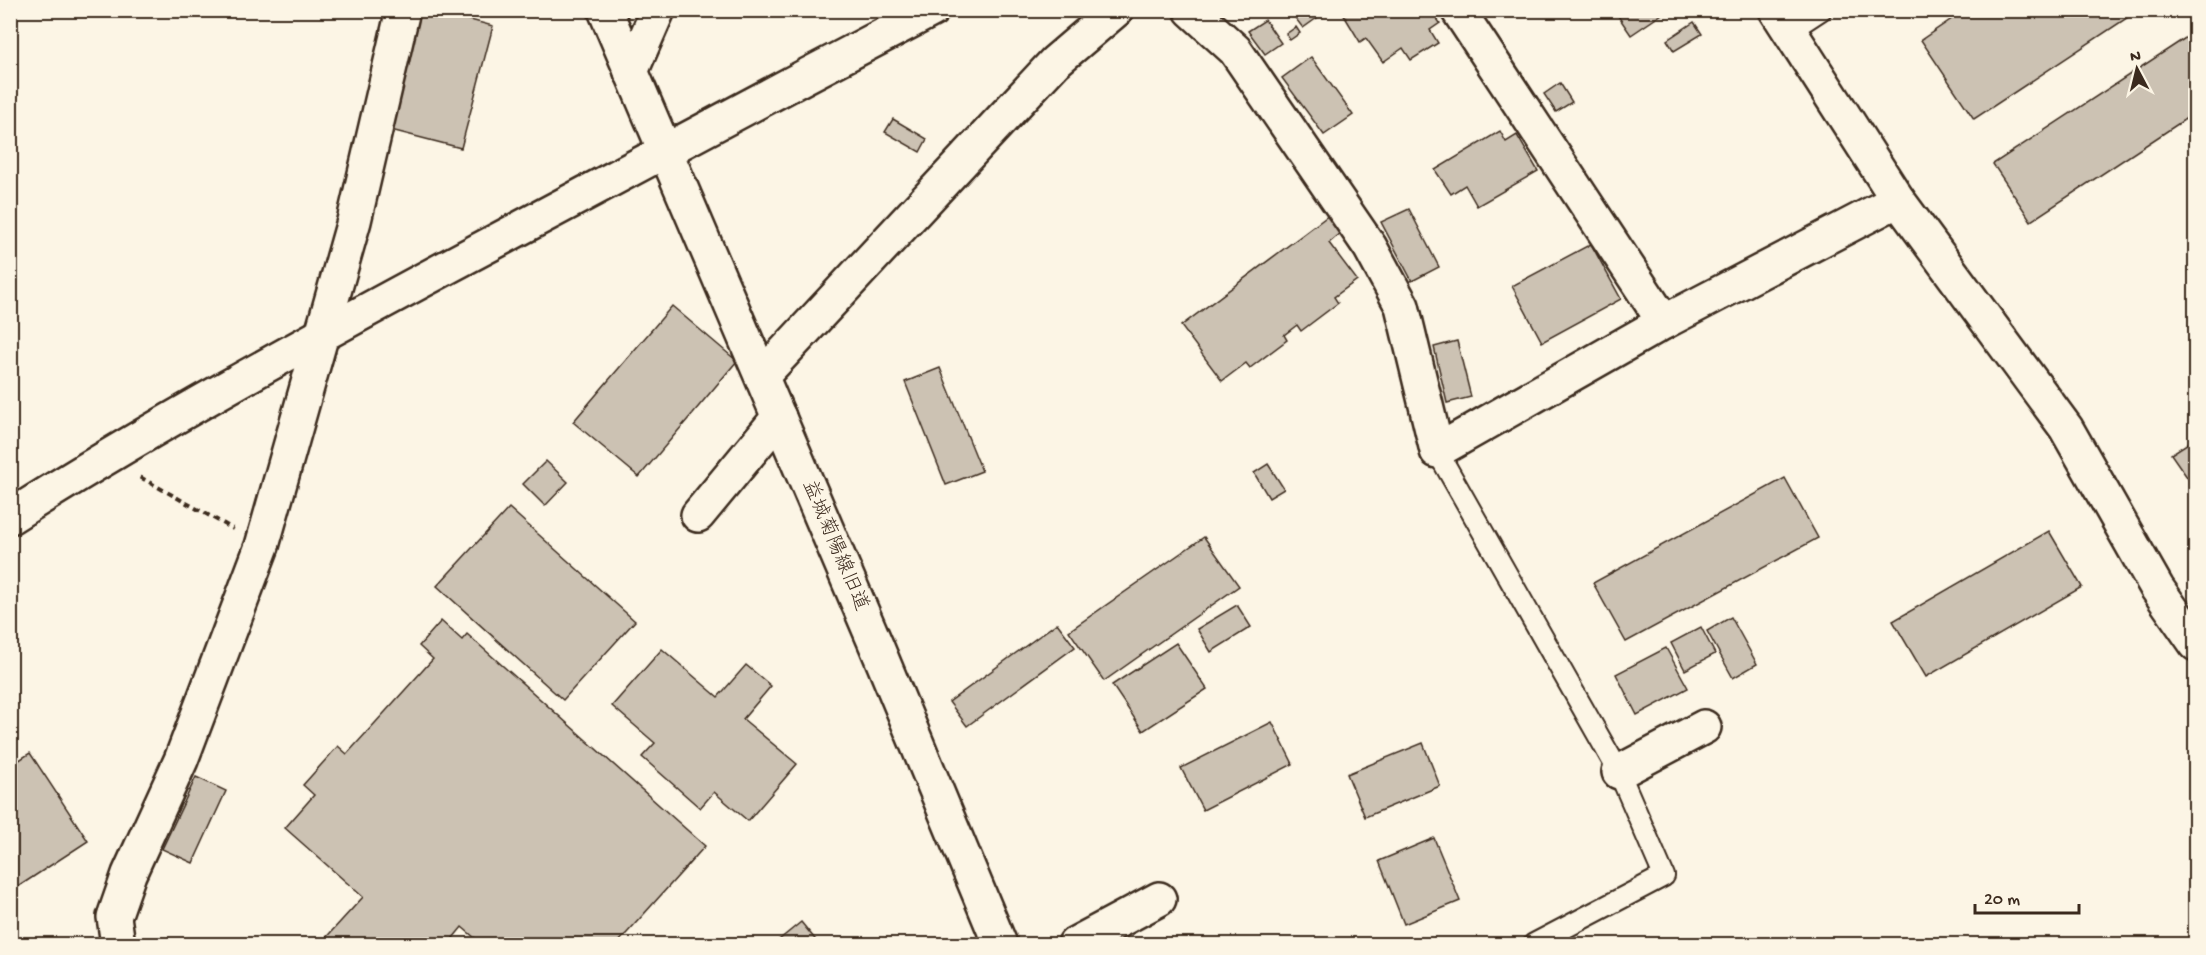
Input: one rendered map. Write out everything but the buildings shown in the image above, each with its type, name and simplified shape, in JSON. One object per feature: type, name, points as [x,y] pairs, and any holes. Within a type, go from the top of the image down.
[{"type":"street","points":[[118,945],[114,917],[129,874],[181,760],[262,546],[354,221],[403,10]]},
{"type":"street","name":"益城菊陽線旧道","points":[[605,10],[762,376],[1000,945]]},
{"type":"street","points":[[631,72],[658,10]]},
{"type":"street","points":[[10,517],[105,457],[322,334],[664,150],[932,10]]},
{"type":"street","points":[[762,376],[1055,62],[1116,10]]},
{"type":"street","points":[[1191,10],[1235,50],[1370,247],[1402,306],[1437,451],[1664,322],[1898,200]]},
{"type":"street","points":[[1458,10],[1664,322]]},
{"type":"street","points":[[1782,21],[1898,200],[2066,428],[2157,588],[2196,644]]},
{"type":"street","points":[[698,515],[779,417]]},
{"type":"street","points":[[1619,772],[1704,727]]},
{"type":"street","points":[[1075,945],[1159,899]]},
{"type":"lane","points":[[1782,21],[1821,10]]},
{"type":"lane","points":[[1437,451],[1619,772],[1664,876],[1534,945]]},
{"type":"path","points":[[105,457],[262,546]]}]
